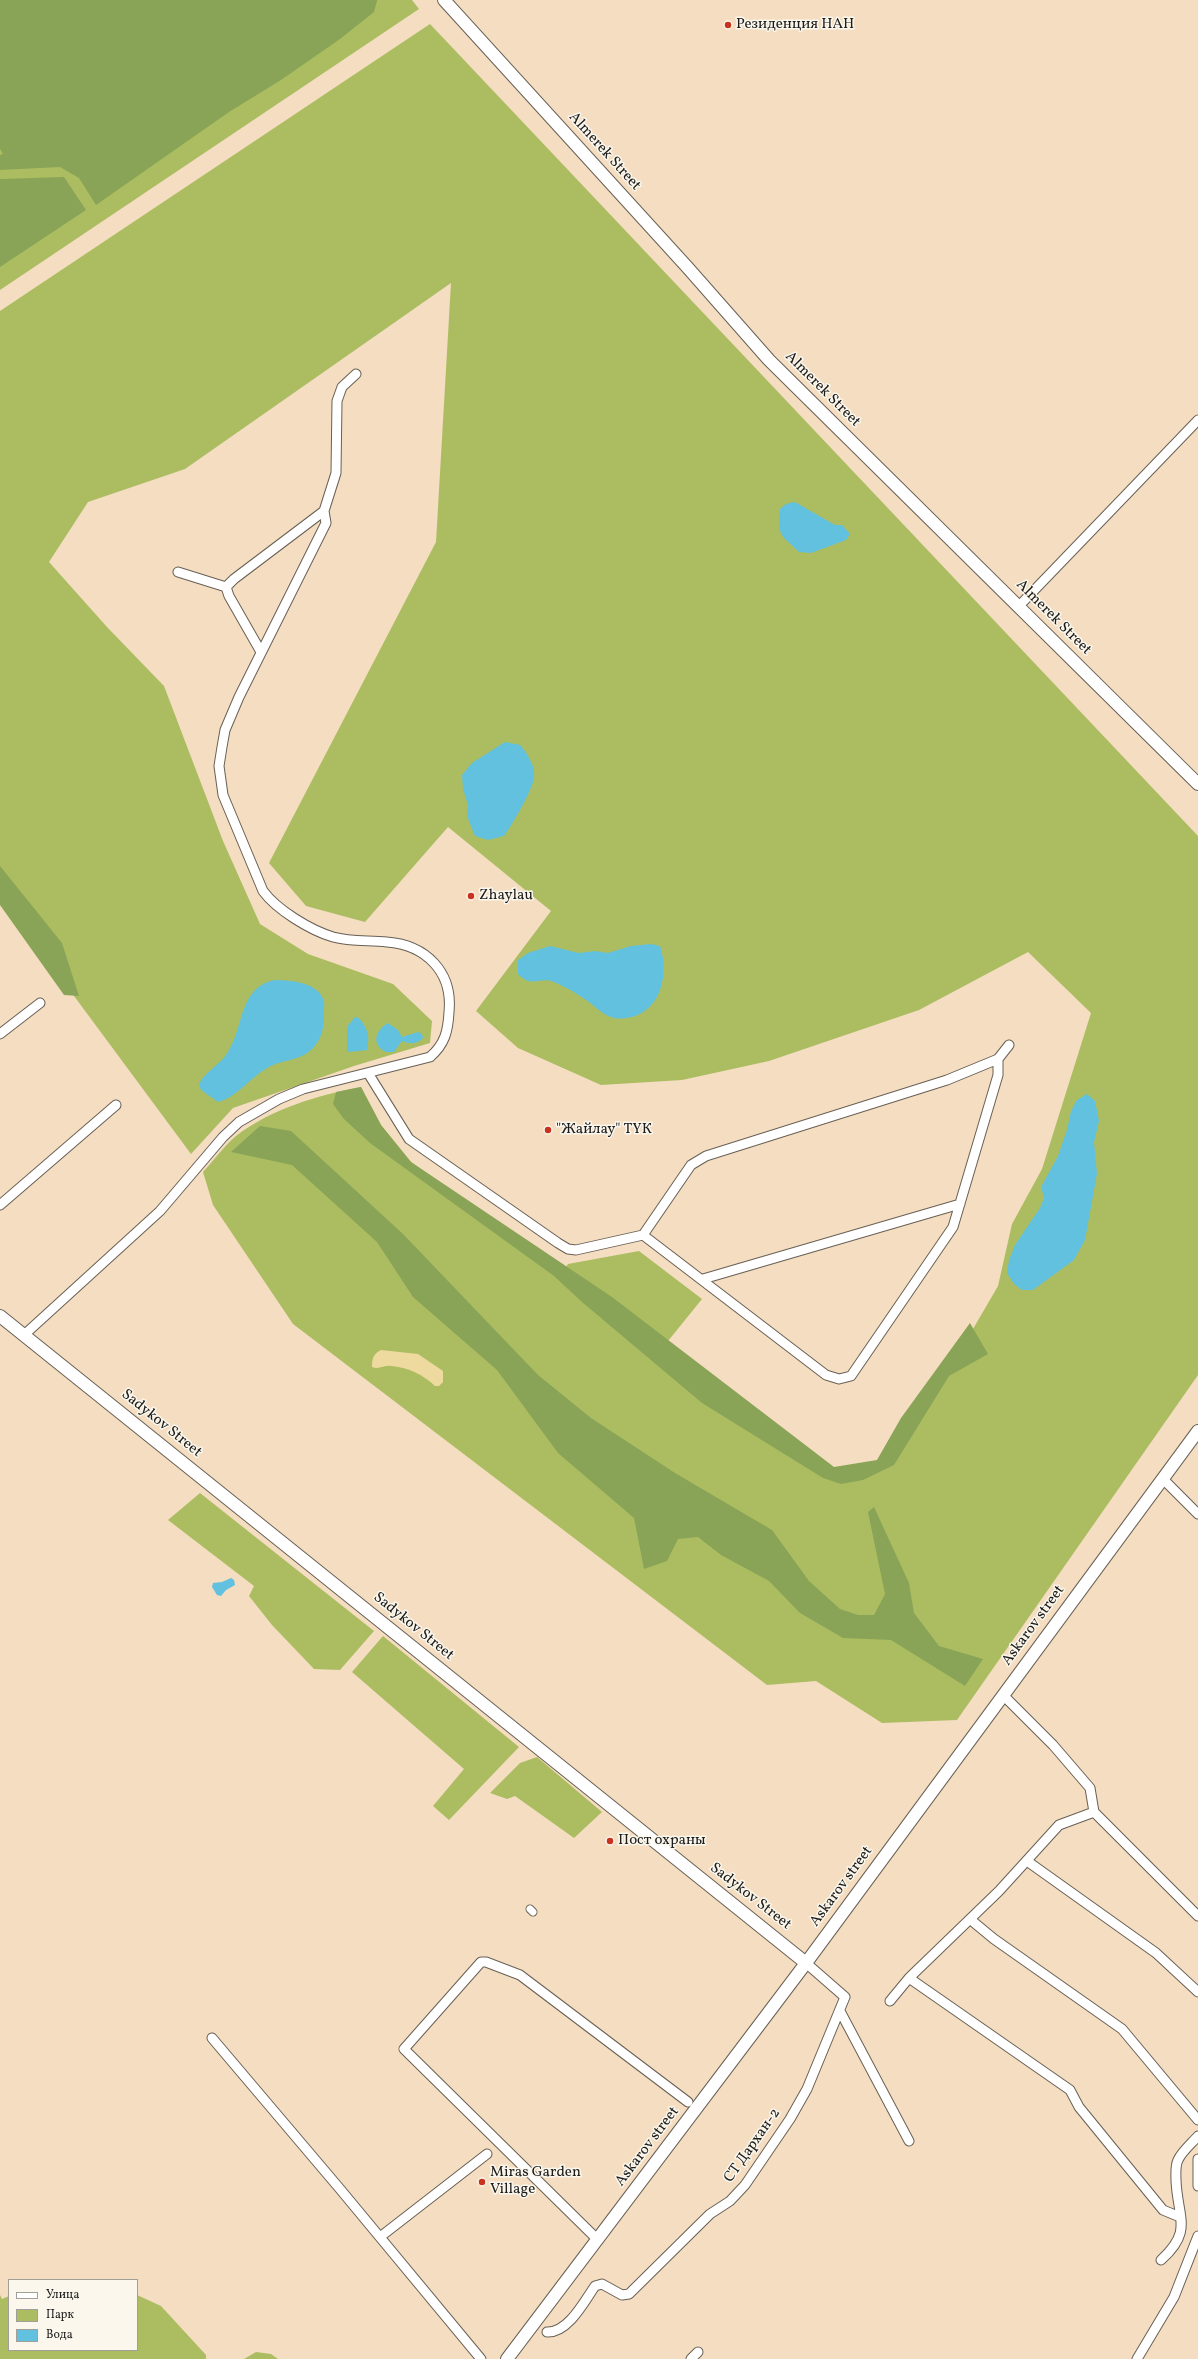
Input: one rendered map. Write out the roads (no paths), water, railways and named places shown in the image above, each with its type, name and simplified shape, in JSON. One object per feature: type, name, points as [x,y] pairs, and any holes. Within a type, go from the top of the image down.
[{"type":"street","name":"Almerek Street","points":[[444,0],[688,268],[769,360],[1198,784]]},
{"type":"street","points":[[24,1335],[160,1211],[223,1137],[239,1122],[279,1099],[303,1089],[430,1057],[439,1049],[446,1038],[450,1001],[443,976],[434,961],[417,950],[387,942],[364,942],[332,937],[282,912],[272,903],[263,891],[223,795],[219,766],[225,730],[261,652],[322,536],[326,523],[324,511],[336,473],[337,401],[342,387],[356,374]]},
{"type":"street","points":[[1019,606],[1198,420]]},
{"type":"street","points":[[226,587],[234,579],[324,511]]},
{"type":"street","points":[[178,572],[226,587]]},
{"type":"street","points":[[226,587],[229,596],[261,652]]},
{"type":"street","points":[[0,1034],[40,1003]]},
{"type":"street","points":[[368,1073],[409,1139],[558,1243],[568,1249],[576,1250],[643,1235],[691,1164],[706,1156],[947,1080],[998,1059],[1009,1045]]},
{"type":"street","points":[[643,1235],[703,1279],[826,1375],[839,1379],[851,1376],[953,1228],[998,1075],[998,1059]]},
{"type":"street","points":[[0,1206],[116,1105]]},
{"type":"street","points":[[703,1279],[960,1204]]},
{"type":"street","name":"Sadykov Street","points":[[0,1316],[806,1963]]},
{"type":"street","name":"Askarov street","points":[[507,2359],[806,1963],[1198,1431]]},
{"type":"street","points":[[1162,1478],[1198,1514]]},
{"type":"street","points":[[1003,1695],[1053,1745],[1090,1788],[1094,1812],[1198,1916]]},
{"type":"street","points":[[890,2001],[909,1978],[970,1920],[1060,1825],[1094,1812]]},
{"type":"street","points":[[1027,1861],[1156,1953],[1198,1992]]},
{"type":"street","points":[[970,1920],[994,1939],[1122,2029],[1198,2120]]},
{"type":"street","points":[[598,2240],[404,2049],[481,1962],[486,1962],[520,1975],[688,2102]]},
{"type":"street","name":"СТ Дархан-2","points":[[547,2332],[556,2333],[563,2328],[595,2286],[602,2284],[622,2295],[629,2294],[710,2214],[730,2201],[745,2185],[790,2119],[807,2089],[845,1997],[806,1963]]},
{"type":"street","points":[[909,1978],[1070,2090],[1079,2107],[1163,2210],[1180,2217]]},
{"type":"street","points":[[840,2011],[909,2141]]},
{"type":"street","points":[[212,2038],[380,2236],[481,2359]]},
{"type":"street","points":[[1161,2260],[1173,2249],[1182,2233],[1176,2170],[1178,2159],[1198,2136]]},
{"type":"street","points":[[380,2236],[487,2154]]},
{"type":"street","points":[[1198,2159],[1198,2186]]},
{"type":"street","points":[[1137,2359],[1174,2297],[1198,2236]]},
{"type":"street","points":[[691,2359],[698,2352]]},
{"type":"water","points":[[795,502],[835,525],[842,525],[850,534],[846,540],[811,553],[799,552],[783,537],[779,528],[780,509],[786,504]]},
{"type":"water","points":[[505,742],[520,745],[523,748],[534,769],[534,778],[526,799],[504,836],[488,840],[475,836],[467,816],[468,805],[463,789],[462,775],[472,763]]},
{"type":"water","points":[[651,944],[660,946],[663,956],[664,967],[661,988],[650,1006],[642,1013],[632,1017],[619,1019],[608,1016],[567,988],[554,982],[544,980],[532,982],[527,981],[518,974],[518,960],[528,953],[550,946],[579,953],[595,951],[608,953],[631,946]]},
{"type":"water","points":[[274,980],[295,982],[310,986],[317,990],[321,995],[324,1004],[323,1029],[320,1037],[309,1052],[297,1058],[267,1068],[237,1092],[225,1100],[218,1102],[201,1090],[199,1084],[226,1055],[232,1045],[243,1011],[254,992],[262,985]]},
{"type":"water","points":[[355,1017],[359,1018],[366,1029],[368,1045],[367,1050],[349,1052],[347,1050],[347,1027]]},
{"type":"water","points":[[388,1023],[398,1030],[402,1037],[418,1032],[422,1034],[423,1038],[418,1042],[413,1043],[402,1041],[394,1052],[386,1052],[378,1046],[376,1038],[380,1030]]},
{"type":"water","points":[[1087,1094],[1095,1101],[1099,1121],[1094,1142],[1097,1174],[1085,1240],[1074,1260],[1033,1290],[1022,1290],[1014,1284],[1007,1273],[1009,1260],[1015,1245],[1040,1208],[1044,1198],[1041,1187],[1058,1156],[1067,1130],[1071,1111],[1077,1100]]},
{"type":"water","points":[[231,1578],[234,1580],[235,1585],[226,1590],[221,1596],[217,1595],[212,1587],[213,1583],[222,1582]]},
{"type":"place","name":"Резиденция НАН","points":[[728,25]]},
{"type":"place","name":"Zhaylau","points":[[471,896]]},
{"type":"place","name":"\"Жайлау\" ТҮК","points":[[548,1130]]},
{"type":"place","name":"Пост охраны","points":[[610,1841]]},
{"type":"place","name":"Miras Garden Village","points":[[482,2182]]}]
